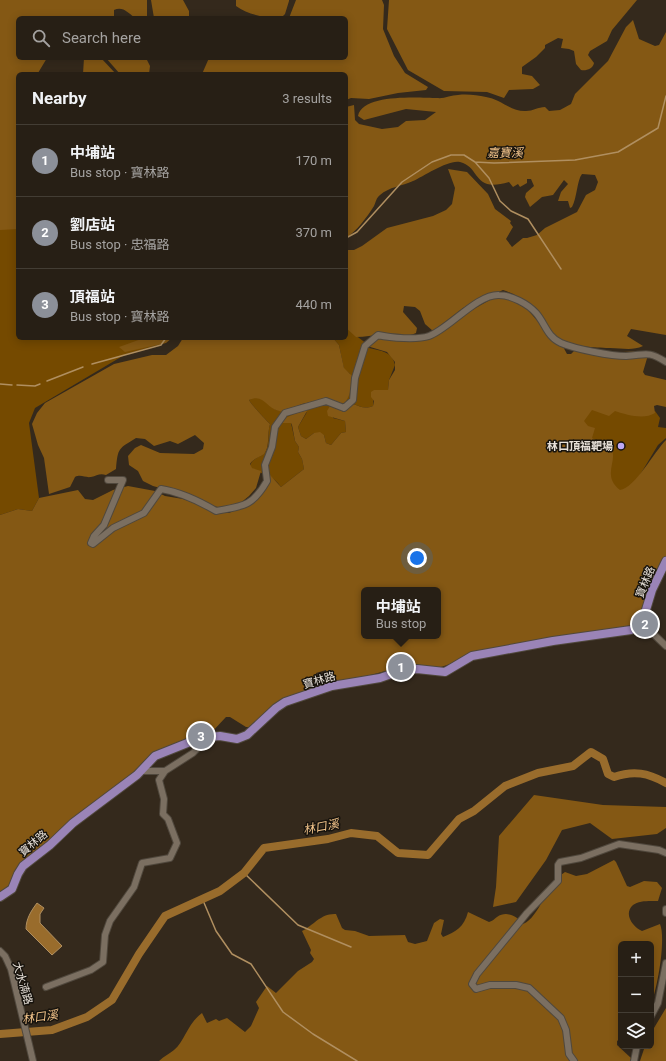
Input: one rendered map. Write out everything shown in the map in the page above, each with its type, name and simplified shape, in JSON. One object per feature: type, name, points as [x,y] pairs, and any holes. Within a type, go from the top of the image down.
[{"type":"main road","name":"寶林路","points":[[0,897],[12,889],[24,866],[72,823],[114,794],[141,771],[155,756],[183,744],[209,737],[220,736],[237,739],[247,735],[276,708],[285,702],[332,686],[380,678],[400,671],[417,669],[445,672],[472,656],[552,641],[630,630],[642,623],[652,590],[666,561]]},
{"type":"street","points":[[108,480],[123,480],[104,525],[94,536],[91,543],[93,544],[113,528],[144,514],[161,490],[170,491],[201,502],[216,511],[243,506],[253,500],[267,481],[265,465],[272,447],[275,427],[285,414],[326,402],[344,408],[353,400],[355,378],[365,346],[378,335],[390,338],[428,337],[439,332],[458,316],[487,298],[498,295],[512,297],[536,313],[546,331],[559,342],[571,347],[625,356],[650,353],[666,362]]},
{"type":"street","points":[[642,623],[666,646]]},
{"type":"street","points":[[46,987],[91,970],[103,962],[105,935],[110,921],[134,887],[142,863],[170,858],[175,850],[177,843],[168,819],[163,814],[164,799],[159,780],[165,771],[193,753],[209,737]]},
{"type":"street","points":[[141,771],[165,771]]},
{"type":"street","points":[[574,1061],[569,1054],[566,1030],[561,1018],[529,988],[516,985],[490,985],[476,989],[472,984],[477,974],[527,913],[558,881],[558,865],[560,862],[581,858],[619,844],[659,850],[666,853]]},
{"type":"street","name":"大水湳路","points":[[0,951],[5,956],[11,969],[33,1061]]},
{"type":"street","points":[[653,1013],[658,1003],[666,963]]},
{"type":"street","points":[[634,1061],[636,1049]]},
{"type":"shaded area","points":[[0,0],[147,0],[147,16],[132,16],[125,10],[117,9],[114,10],[114,16],[16,16],[16,60],[46,60],[39,72],[16,72],[16,229],[0,230]]},
{"type":"shaded area","points":[[151,0],[183,0],[189,11],[189,16],[154,16]]},
{"type":"shaded area","points":[[236,0],[289,0],[283,16],[259,16],[246,12],[236,6]]},
{"type":"shaded area","points":[[296,0],[382,0],[384,5],[383,29],[394,56],[405,73],[428,87],[426,90],[398,93],[369,99],[348,99],[348,72],[203,72],[208,60],[348,60],[348,16],[290,16]]},
{"type":"shaded area","points":[[389,0],[637,0],[612,30],[607,41],[590,51],[588,55],[594,63],[591,68],[581,70],[576,64],[574,51],[561,48],[563,39],[558,38],[545,45],[545,48],[536,57],[522,67],[522,74],[532,76],[540,85],[533,89],[509,90],[504,98],[487,92],[444,91],[408,70],[387,29]]},
{"type":"shaded area","points":[[633,20],[639,39],[655,46],[659,45],[666,32],[666,335],[631,329],[627,336],[643,346],[631,349],[568,344],[557,337],[524,301],[503,290],[463,308],[433,331],[425,324],[420,311],[415,307],[404,306],[403,312],[417,328],[416,333],[407,336],[382,334],[356,337],[348,330],[348,250],[354,250],[362,246],[387,228],[433,216],[446,210],[452,204],[455,188],[448,169],[467,172],[488,194],[495,209],[511,221],[510,223],[513,227],[506,239],[512,247],[523,238],[537,235],[545,228],[577,212],[586,195],[595,190],[598,182],[595,175],[582,174],[579,180],[574,203],[570,208],[568,201],[558,201],[561,192],[568,184],[564,180],[553,195],[542,197],[530,207],[525,197],[526,193],[534,186],[531,179],[527,179],[527,183],[520,187],[518,184],[513,187],[509,182],[497,185],[489,184],[478,178],[467,165],[460,162],[450,163],[436,168],[413,181],[391,188],[384,192],[378,197],[362,224],[348,236],[348,106],[354,105],[355,120],[359,124],[382,129],[398,127],[406,121],[425,120],[436,112],[406,109],[364,120],[358,116],[362,109],[370,103],[393,98],[440,98],[455,95],[472,95],[491,98],[511,108],[521,111],[529,111],[545,107],[549,111],[560,110],[571,104],[575,94],[608,61],[626,27]]},
{"type":"shaded area","points":[[84,60],[103,60],[114,72],[83,72]]},
{"type":"shaded area","points":[[108,60],[147,60],[150,66],[149,72],[118,72]]},
{"type":"shaded area","points":[[16,226],[16,340],[163,340],[165,343],[126,354],[35,408],[29,423],[39,498],[32,511],[18,509],[0,515],[0,227]]},
{"type":"shaded area","points":[[497,296],[521,302],[540,324],[560,341],[567,354],[571,354],[576,349],[598,353],[646,351],[648,355],[643,372],[645,375],[666,380],[666,407],[657,405],[654,406],[655,413],[646,416],[630,415],[615,411],[609,416],[592,410],[584,421],[588,426],[595,428],[592,438],[612,450],[612,480],[620,490],[626,488],[632,483],[666,440],[666,571],[637,626],[453,663],[438,668],[396,668],[331,686],[326,670],[316,673],[315,692],[284,706],[257,727],[246,727],[230,717],[226,717],[210,734],[157,756],[32,857],[13,885],[0,895],[0,515],[18,509],[32,511],[39,498],[78,490],[85,499],[93,500],[113,490],[128,486],[155,491],[165,496],[183,499],[218,512],[229,513],[253,502],[270,475],[281,487],[304,469],[302,459],[298,452],[299,447],[295,441],[292,425],[291,423],[281,423],[283,419],[306,409],[307,411],[298,427],[301,436],[306,439],[314,433],[320,432],[324,435],[326,443],[331,445],[341,433],[346,432],[345,421],[328,416],[327,411],[330,406],[344,412],[353,404],[363,407],[370,407],[373,406],[374,401],[371,397],[371,392],[374,390],[388,390],[389,380],[395,370],[395,362],[387,352],[367,346],[381,337],[427,339],[454,320]]},
{"type":"shaded area","points":[[348,330],[367,344],[369,348],[389,354],[394,360],[395,365],[389,380],[388,390],[374,390],[373,406],[370,407],[363,407],[353,404],[344,412],[339,411],[333,406],[333,418],[345,421],[346,432],[341,433],[331,445],[326,443],[324,435],[314,433],[306,439],[301,436],[298,427],[307,412],[291,423],[304,469],[281,487],[274,479],[250,467],[254,459],[266,451],[270,424],[249,400],[254,397],[261,398],[276,410],[288,411],[302,404],[316,402],[350,374],[344,369],[339,345],[335,340],[348,340]]},
{"type":"shaded area","points":[[138,340],[170,340],[166,343],[125,352],[119,347]]},
{"type":"shaded area","points":[[182,340],[335,340],[339,345],[344,368],[352,376],[351,388],[346,402],[343,405],[317,402],[307,403],[285,412],[271,407],[258,398],[249,400],[270,424],[268,444],[264,454],[250,464],[252,468],[261,471],[256,488],[238,505],[223,508],[212,506],[196,498],[153,486],[143,481],[138,471],[129,465],[128,456],[135,448],[141,445],[160,453],[194,454],[203,449],[204,443],[195,435],[178,444],[170,441],[154,446],[145,439],[136,438],[122,447],[118,453],[116,469],[106,475],[100,474],[93,477],[77,476],[70,487],[49,494],[44,458],[38,445],[32,424],[37,413],[45,403],[114,364],[152,355],[166,355],[178,346]]},
{"type":"shaded area","name":"林口頂福靶場","points":[[544,397],[650,413],[655,411],[660,418],[658,427],[666,428],[666,438],[658,445],[623,503]]},
{"type":"shaded area","points":[[534,795],[603,805],[666,807],[666,828],[657,834],[612,839],[590,823],[562,830],[546,860],[516,902],[493,907],[496,887],[499,836]]},
{"type":"shaded area","points":[[614,860],[627,886],[630,887],[644,881],[657,882],[662,888],[658,901],[638,902],[633,905],[629,912],[630,920],[635,927],[642,931],[660,924],[662,931],[662,951],[654,996],[654,941],[618,941],[617,1045],[618,1049],[621,1049],[631,1058],[630,1061],[159,1061],[178,1046],[189,1027],[202,1013],[207,1023],[216,1019],[219,1021],[227,1018],[245,1032],[251,1026],[259,1008],[256,1002],[267,986],[276,993],[298,971],[312,962],[314,959],[310,953],[311,950],[302,931],[326,915],[336,914],[342,928],[345,930],[355,931],[369,936],[405,935],[408,942],[415,944],[427,941],[434,923],[440,919],[444,920],[441,934],[443,937],[456,931],[464,922],[468,912],[489,922],[501,915],[508,914],[518,919],[523,924],[534,915],[558,877],[565,872],[576,876],[587,874]]},
{"type":"shaded area","points":[[37,903],[44,908],[40,914],[40,923],[62,946],[52,955],[26,929],[29,915]]},
{"type":"shaded area","points":[[666,1008],[666,1061],[640,1061],[644,1049],[654,1049],[654,1028]]},
{"type":"waterway","name":"嘉寶溪","points":[[348,237],[357,232],[402,182],[432,162],[451,155],[464,155],[475,162],[494,163],[575,160],[618,152],[658,128],[666,96]]},
{"type":"waterway","points":[[475,162],[489,178],[500,201],[511,211],[528,219],[561,269]]},
{"type":"waterway","name":"嘉寶溪","points":[[92,364],[161,345],[165,340]]},
{"type":"waterway","name":"嘉寶溪","points":[[47,381],[83,367]]},
{"type":"waterway","name":"嘉寶溪","points":[[0,384],[12,385]]},
{"type":"waterway","name":"嘉寶溪","points":[[17,385],[35,386],[40,384]]},
{"type":"waterway","name":"林口溪","points":[[0,1034],[52,1030],[87,1017],[112,1000],[139,954],[165,916],[220,891],[244,873],[264,848],[328,839],[351,833],[377,836],[398,853],[428,855],[459,819],[474,811],[505,786],[538,773],[573,766],[591,752],[603,759],[608,774],[614,777],[634,773],[647,775],[666,783]]},
{"type":"waterway","points":[[244,873],[298,925],[351,947]]},
{"type":"waterway","points":[[202,898],[216,931],[232,954],[251,964],[283,1012],[313,1034],[357,1061]]},
{"type":"place","name":"林口頂福靶場","points":[[621,446]]},
{"type":"place","name":"劉店站","points":[[645,624]]},
{"type":"place","name":"中埔站","points":[[401,667]]},
{"type":"place","name":"頂福站","points":[[201,736]]}]
